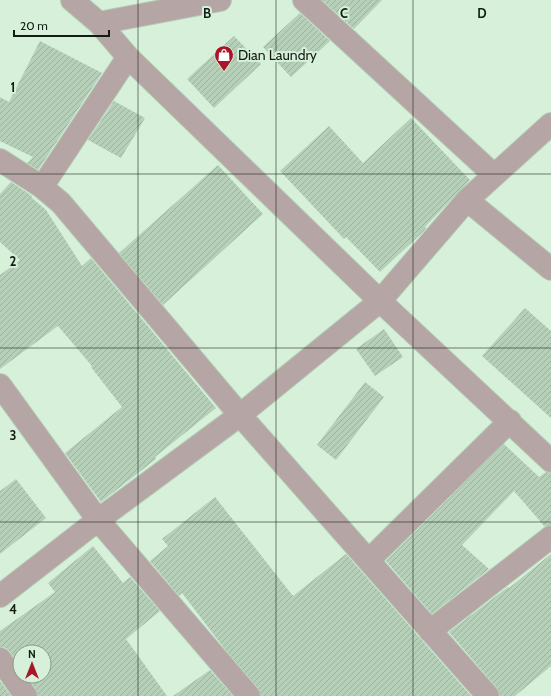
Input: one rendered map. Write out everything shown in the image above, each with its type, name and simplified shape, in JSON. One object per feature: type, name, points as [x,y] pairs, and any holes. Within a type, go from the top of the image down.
[{"type":"street","points":[[72,0],[99,22],[128,57],[380,301],[551,461]]},
{"type":"street","points":[[99,22],[220,0]]},
{"type":"street","points":[[304,0],[494,175]]},
{"type":"street","points":[[42,187],[128,57]]},
{"type":"street","points":[[0,596],[98,520],[240,415],[380,301],[467,200],[551,124]]},
{"type":"street","points":[[0,160],[42,187],[61,203],[240,415],[488,696]]},
{"type":"street","points":[[467,200],[551,269]]},
{"type":"street","points":[[0,385],[98,520],[249,696]]},
{"type":"street","points":[[368,560],[510,422]]},
{"type":"street","points":[[430,631],[551,537]]},
{"type":"street","points":[[0,659],[26,696]]},
{"type":"building","points":[[322,0],[382,0],[354,29]]},
{"type":"building","points":[[300,13],[330,41],[291,77],[263,47]]},
{"type":"building","name":"Dian Laundry","points":[[234,36],[261,64],[214,108],[187,79]]},
{"type":"building","points":[[40,41],[102,73],[38,170],[27,163],[33,157],[0,141],[0,97],[9,102]]},
{"type":"building","points":[[114,101],[145,118],[121,158],[88,140]]},
{"type":"building","points":[[411,118],[470,180],[425,227],[426,228],[424,231],[380,272],[346,237],[344,239],[280,171],[329,126],[363,163]]},
{"type":"building","points":[[218,165],[263,214],[163,305],[119,253]]},
{"type":"building","points":[[11,182],[32,196],[31,197],[46,210],[82,266],[91,258],[216,408],[155,457],[156,459],[101,502],[65,453],[122,407],[91,367],[92,366],[58,326],[0,369],[0,275],[20,260],[0,242],[0,194]]},
{"type":"building","points":[[525,308],[551,331],[551,418],[482,356]]},
{"type":"building","points":[[384,329],[403,357],[375,376],[356,349]]},
{"type":"building","points":[[365,382],[384,397],[336,460],[317,445]]},
{"type":"building","points":[[504,444],[539,477],[546,472],[551,473],[551,525],[545,527],[514,491],[462,545],[489,569],[432,614],[386,561]]},
{"type":"building","points":[[16,479],[46,518],[0,554],[0,491]]},
{"type":"building","points":[[215,497],[293,596],[346,554],[471,696],[261,696],[258,688],[227,652],[182,593],[179,596],[150,561],[168,546],[162,539]]},
{"type":"building","points":[[93,546],[123,583],[130,577],[160,611],[126,639],[167,696],[38,696],[33,684],[52,684],[52,644],[12,644],[12,655],[6,648],[0,647],[0,631],[55,592],[48,583]]},
{"type":"building","points":[[551,554],[551,666],[515,696],[500,696],[497,688],[449,632],[508,587],[509,588]]},
{"type":"building","points":[[210,670],[233,696],[173,696]]},
{"type":"building","points":[[0,681],[11,696],[0,696]]},
{"type":"place","name":"Dian Laundry","points":[[224,72]]}]
